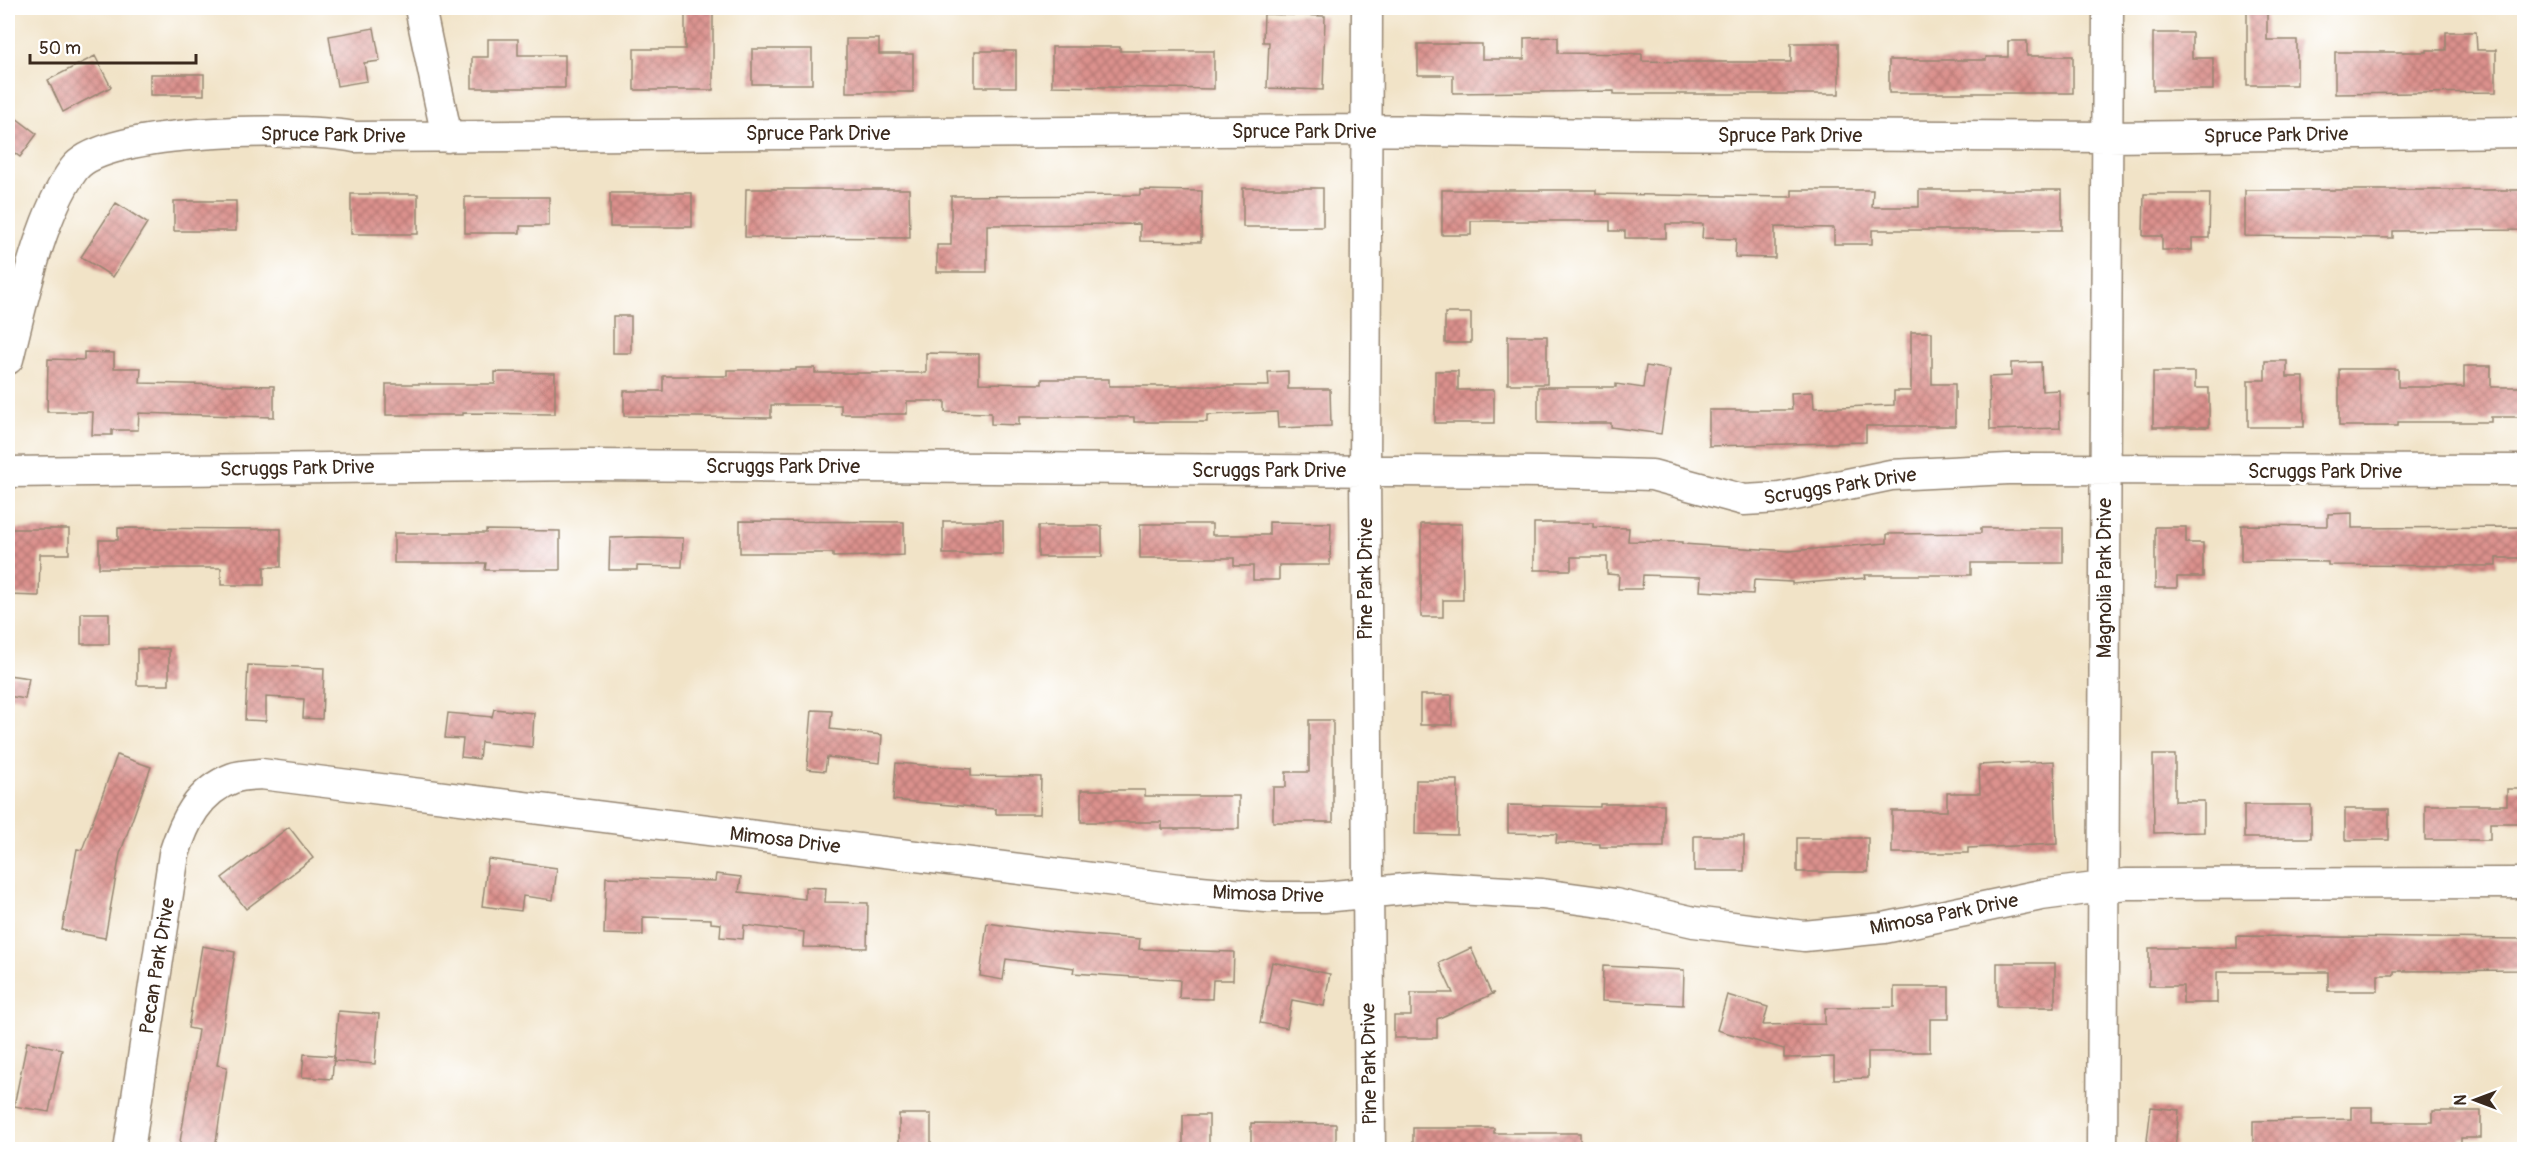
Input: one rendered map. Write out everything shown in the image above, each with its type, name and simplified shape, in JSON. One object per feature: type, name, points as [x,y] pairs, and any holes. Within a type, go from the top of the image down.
[{"type":"street","points":[[420,8],[447,136]]},
{"type":"street","name":"Pine Park Drive","points":[[1366,8],[1366,893],[1370,1149]]},
{"type":"street","name":"Magnolia Park Drive","points":[[2102,1149],[2108,8]]},
{"type":"street","name":"Spruce Park Drive","points":[[8,359],[34,260],[56,202],[75,168],[88,159],[123,145],[167,136],[229,132],[336,134],[355,138],[1366,130],[1601,134],[2108,136],[2524,132]]},
{"type":"street","name":"Scruggs Park Drive","points":[[8,471],[588,465],[1652,475],[1744,500],[1780,498],[1891,475],[2008,469],[2105,471],[2524,470]]},
{"type":"street","name":"Mimosa Drive","points":[[208,793],[233,778],[261,774],[1179,889],[1266,897],[1324,897],[1366,893]]},
{"type":"street","name":"Pecan Park Drive","points":[[129,1149],[174,854],[183,826],[196,805],[208,793]]},
{"type":"street","name":"Mimosa Park Drive","points":[[1366,893],[1424,887],[1542,894],[1615,904],[1694,922],[1804,936],[1884,928],[2041,895],[2126,884],[2524,883]]},
{"type":"building","points":[[685,8],[713,8],[713,90],[634,90],[634,49],[685,49]]},
{"type":"building","points":[[2247,8],[2267,8],[2267,40],[2297,40],[2297,85],[2247,85]]},
{"type":"building","points":[[1264,14],[1325,16],[1323,90],[1267,88],[1269,42],[1263,42]]},
{"type":"building","points":[[374,28],[380,61],[364,63],[367,81],[337,86],[329,36]]},
{"type":"building","points":[[2446,32],[2476,32],[2477,50],[2496,50],[2496,92],[2335,94],[2335,52],[2446,50]]},
{"type":"building","points":[[2153,33],[2192,33],[2192,58],[2213,58],[2213,90],[2153,90]]},
{"type":"building","points":[[1558,37],[1558,53],[1642,54],[1642,61],[1687,62],[1791,62],[1791,43],[1839,43],[1839,94],[1614,94],[1614,91],[1453,93],[1453,75],[1418,75],[1418,44],[1482,44],[1482,59],[1524,59],[1524,38]]},
{"type":"building","points":[[488,39],[518,39],[518,55],[565,55],[565,88],[472,88],[472,57],[488,57]]},
{"type":"building","points":[[846,39],[879,39],[879,54],[913,54],[913,92],[846,92]]},
{"type":"building","points":[[2008,41],[2027,41],[2027,56],[2073,56],[2073,93],[1889,93],[1889,60],[1986,60],[1986,57],[2008,57]]},
{"type":"building","points":[[1052,47],[1120,47],[1120,51],[1214,51],[1214,89],[1052,86]]},
{"type":"building","points":[[752,49],[812,49],[812,84],[752,84]]},
{"type":"building","points":[[975,51],[1016,51],[1016,87],[975,87]]},
{"type":"building","points":[[95,56],[111,87],[63,112],[48,80]]},
{"type":"building","points":[[150,74],[204,74],[204,95],[150,95]]},
{"type":"building","points":[[8,112],[37,134],[20,157],[8,148]]},
{"type":"building","points":[[1243,188],[1323,188],[1323,227],[1243,227]]},
{"type":"building","points":[[746,189],[909,189],[910,238],[745,237]]},
{"type":"building","points":[[1140,190],[1202,191],[1201,242],[1140,241],[1140,224],[987,225],[987,272],[937,272],[937,245],[951,245],[951,196],[1140,195]]},
{"type":"building","points":[[1442,190],[1596,190],[1596,194],[1792,197],[1792,190],[1873,190],[1872,207],[1919,207],[1919,190],[2062,190],[2062,230],[1872,230],[1872,244],[1834,244],[1834,228],[1775,227],[1775,258],[1735,257],[1736,239],[1702,238],[1703,224],[1666,224],[1666,238],[1625,238],[1625,231],[1610,231],[1610,221],[1471,221],[1471,235],[1442,235]]},
{"type":"building","points":[[2245,190],[2524,190],[2524,230],[2393,231],[2393,238],[2245,236]]},
{"type":"building","points":[[610,193],[692,193],[692,227],[610,227]]},
{"type":"building","points":[[351,194],[418,194],[418,234],[351,234]]},
{"type":"building","points":[[2144,194],[2210,194],[2209,238],[2192,238],[2192,250],[2162,250],[2162,236],[2143,236]]},
{"type":"building","points":[[465,197],[549,197],[549,226],[520,226],[520,233],[465,233]]},
{"type":"building","points":[[174,201],[236,201],[236,231],[174,231]]},
{"type":"building","points":[[116,203],[147,223],[113,277],[81,257]]},
{"type":"building","points":[[1445,313],[1471,313],[1471,343],[1445,343]]},
{"type":"building","points":[[613,316],[631,316],[631,353],[613,353]]},
{"type":"building","points":[[1911,332],[1932,332],[1932,384],[1955,384],[1955,426],[1866,426],[1866,442],[1709,446],[1709,410],[1792,410],[1791,393],[1813,392],[1814,408],[1894,405],[1894,391],[1911,391]]},
{"type":"building","points":[[1508,336],[1547,336],[1547,384],[1508,384]]},
{"type":"building","points":[[84,352],[114,353],[114,368],[141,368],[140,383],[274,386],[274,417],[139,413],[138,430],[112,430],[112,435],[92,435],[93,412],[47,412],[48,359],[84,360]]},
{"type":"building","points":[[926,353],[979,354],[979,383],[1042,384],[1042,379],[1109,379],[1109,386],[1269,386],[1268,372],[1288,371],[1288,389],[1330,389],[1331,426],[1278,428],[1277,412],[1207,415],[1207,422],[1134,422],[1134,417],[1019,417],[1019,425],[991,424],[991,413],[945,412],[945,401],[907,401],[907,414],[841,414],[841,405],[771,405],[771,418],[624,416],[624,391],[663,391],[663,376],[727,376],[727,370],[796,370],[796,368],[815,368],[815,373],[926,373]]},
{"type":"building","points":[[2265,361],[2287,361],[2287,377],[2304,377],[2304,427],[2248,427],[2248,380],[2265,380]]},
{"type":"building","points":[[2041,362],[2042,391],[2059,390],[2060,428],[1990,430],[1989,377],[2011,376],[2011,363]]},
{"type":"building","points":[[1646,366],[1670,370],[1661,434],[1611,427],[1611,423],[1538,423],[1538,387],[1616,387],[1616,384],[1643,388]]},
{"type":"building","points":[[2464,366],[2491,366],[2491,387],[2524,387],[2524,417],[2491,417],[2491,422],[2398,422],[2398,426],[2339,426],[2339,369],[2398,369],[2398,387],[2464,387]]},
{"type":"building","points":[[1435,371],[1458,371],[1458,390],[1494,390],[1494,423],[1435,423]]},
{"type":"building","points":[[495,372],[555,373],[555,414],[386,415],[386,384],[495,384]]},
{"type":"building","points":[[2153,372],[2195,372],[2195,388],[2209,388],[2209,427],[2153,427]]},
{"type":"building","points":[[2352,513],[2352,528],[2524,527],[2524,558],[2496,558],[2496,566],[2328,565],[2328,562],[2241,561],[2241,525],[2328,526],[2328,514]]},
{"type":"building","points":[[740,521],[904,522],[904,555],[833,557],[833,553],[740,553]]},
{"type":"building","points":[[943,521],[1003,521],[1003,554],[943,554]]},
{"type":"building","points":[[1269,522],[1331,523],[1330,565],[1279,565],[1279,580],[1253,580],[1253,566],[1234,566],[1234,558],[1140,558],[1140,524],[1212,524],[1212,535],[1269,535]]},
{"type":"building","points":[[1534,523],[1593,523],[1593,527],[1629,528],[1628,541],[1682,542],[1682,544],[1789,551],[1887,543],[1887,534],[1981,533],[1981,528],[2063,528],[2063,563],[1971,563],[1971,575],[1865,575],[1866,578],[1792,584],[1792,582],[1754,580],[1753,594],[1700,591],[1701,577],[1643,575],[1642,589],[1618,589],[1619,575],[1607,574],[1607,557],[1571,557],[1571,570],[1534,570]]},
{"type":"building","points":[[1421,524],[1462,524],[1463,600],[1443,600],[1443,617],[1421,617]]},
{"type":"building","points":[[1038,526],[1102,526],[1102,557],[1038,557]]},
{"type":"building","points":[[2155,527],[2186,527],[2186,543],[2203,543],[2203,577],[2177,577],[2177,588],[2155,588]]},
{"type":"building","points":[[118,528],[281,529],[281,567],[264,567],[264,585],[221,585],[221,568],[99,568],[99,540],[118,540]]},
{"type":"building","points":[[8,529],[69,529],[69,554],[40,554],[39,596],[8,595]]},
{"type":"building","points":[[486,530],[560,531],[560,570],[485,570],[486,563],[394,563],[394,533],[486,533]]},
{"type":"building","points":[[610,538],[683,538],[682,567],[637,566],[637,570],[609,570]]},
{"type":"building","points":[[81,613],[109,613],[109,644],[81,644]]},
{"type":"building","points":[[137,649],[169,649],[169,685],[137,685]]},
{"type":"building","points":[[248,665],[324,668],[322,719],[303,718],[304,699],[266,697],[266,721],[245,720]]},
{"type":"building","points":[[8,675],[29,678],[25,699],[8,696]]},
{"type":"building","points":[[1420,695],[1452,695],[1452,725],[1420,725]]},
{"type":"building","points":[[494,709],[534,713],[532,747],[481,742],[479,759],[461,757],[463,739],[445,738],[448,713],[492,717]]},
{"type":"building","points":[[812,710],[832,711],[830,729],[882,735],[880,763],[827,757],[825,771],[807,769]]},
{"type":"building","points":[[1309,720],[1333,720],[1333,822],[1273,822],[1273,787],[1286,787],[1286,772],[1309,772]]},
{"type":"building","points":[[117,755],[151,767],[120,854],[105,938],[62,930],[77,849],[82,850]]},
{"type":"building","points":[[2153,755],[2175,755],[2175,801],[2204,801],[2204,832],[2154,833]]},
{"type":"building","points":[[2054,761],[2057,844],[1968,848],[1968,853],[1892,853],[1892,811],[1947,811],[1947,793],[1980,793],[1979,765]]},
{"type":"building","points":[[896,763],[971,769],[971,776],[1041,777],[1040,814],[996,814],[996,809],[893,800]]},
{"type":"building","points":[[1416,780],[1458,780],[1457,835],[1415,834]]},
{"type":"building","points":[[2507,789],[2524,789],[2524,823],[2490,823],[2490,840],[2425,840],[2425,805],[2507,805]]},
{"type":"building","points":[[1081,790],[1145,790],[1145,796],[1239,796],[1239,829],[1162,829],[1162,822],[1081,822]]},
{"type":"building","points":[[1600,804],[1664,804],[1664,847],[1600,847],[1600,844],[1556,843],[1557,834],[1508,833],[1508,805],[1600,807]]},
{"type":"building","points":[[2244,805],[2311,805],[2311,838],[2244,838]]},
{"type":"building","points":[[2345,809],[2389,809],[2389,840],[2345,840]]},
{"type":"building","points":[[289,827],[313,858],[246,909],[222,878]]},
{"type":"building","points":[[1694,836],[1744,836],[1744,871],[1694,871]]},
{"type":"building","points":[[1797,838],[1868,838],[1868,872],[1797,872]]},
{"type":"building","points":[[488,859],[557,868],[553,900],[523,896],[521,911],[482,906]]},
{"type":"building","points":[[716,874],[741,877],[739,892],[805,899],[805,887],[826,888],[825,902],[868,903],[867,948],[803,947],[804,932],[744,925],[743,939],[720,937],[721,924],[711,923],[711,919],[643,917],[643,935],[604,934],[606,877],[715,881]]},
{"type":"building","points":[[987,923],[1061,933],[1140,939],[1139,949],[1234,952],[1233,980],[1213,980],[1212,999],[1179,998],[1180,980],[1073,973],[1074,968],[1006,959],[1003,980],[980,976]]},
{"type":"building","points":[[2237,936],[2524,939],[2524,970],[2394,971],[2394,975],[2378,975],[2378,991],[2328,991],[2328,972],[2217,972],[2217,1003],[2183,1003],[2183,986],[2149,986],[2149,948],[2237,948]]},
{"type":"building","points":[[202,946],[235,952],[217,1065],[227,1067],[215,1149],[179,1148],[198,1030],[188,1028]]},
{"type":"building","points":[[1471,948],[1491,993],[1495,993],[1437,1019],[1437,1038],[1394,1038],[1394,1016],[1411,1016],[1411,993],[1453,993],[1439,963]]},
{"type":"building","points":[[1272,962],[1330,974],[1324,1006],[1292,1000],[1287,1028],[1260,1023]]},
{"type":"building","points":[[1997,963],[2055,963],[2055,1007],[1997,1007]]},
{"type":"building","points":[[1603,966],[1684,970],[1683,1005],[1602,1001]]},
{"type":"building","points":[[1894,987],[1949,987],[1949,1019],[1930,1019],[1930,1052],[1868,1052],[1868,1078],[1834,1079],[1834,1057],[1784,1058],[1784,1049],[1717,1030],[1727,995],[1768,1007],[1763,1025],[1825,1024],[1825,1008],[1894,1007]]},
{"type":"building","points":[[338,1011],[379,1014],[375,1064],[334,1061]]},
{"type":"building","points":[[27,1042],[62,1049],[49,1112],[14,1106]]},
{"type":"building","points":[[304,1054],[334,1056],[332,1079],[302,1077]]},
{"type":"building","points":[[2151,1107],[2179,1110],[2175,1149],[2146,1149]]},
{"type":"building","points":[[2351,1107],[2372,1107],[2372,1122],[2433,1122],[2433,1111],[2481,1111],[2481,1138],[2461,1138],[2461,1149],[2253,1149],[2253,1121],[2351,1119]]},
{"type":"building","points":[[899,1114],[931,1114],[931,1149],[899,1149]]},
{"type":"building","points":[[1183,1115],[1209,1115],[1209,1149],[1183,1149]]},
{"type":"building","points":[[1251,1123],[1336,1124],[1336,1149],[1251,1149]]},
{"type":"building","points":[[1413,1128],[1494,1128],[1494,1133],[1580,1133],[1580,1149],[1413,1149]]}]
